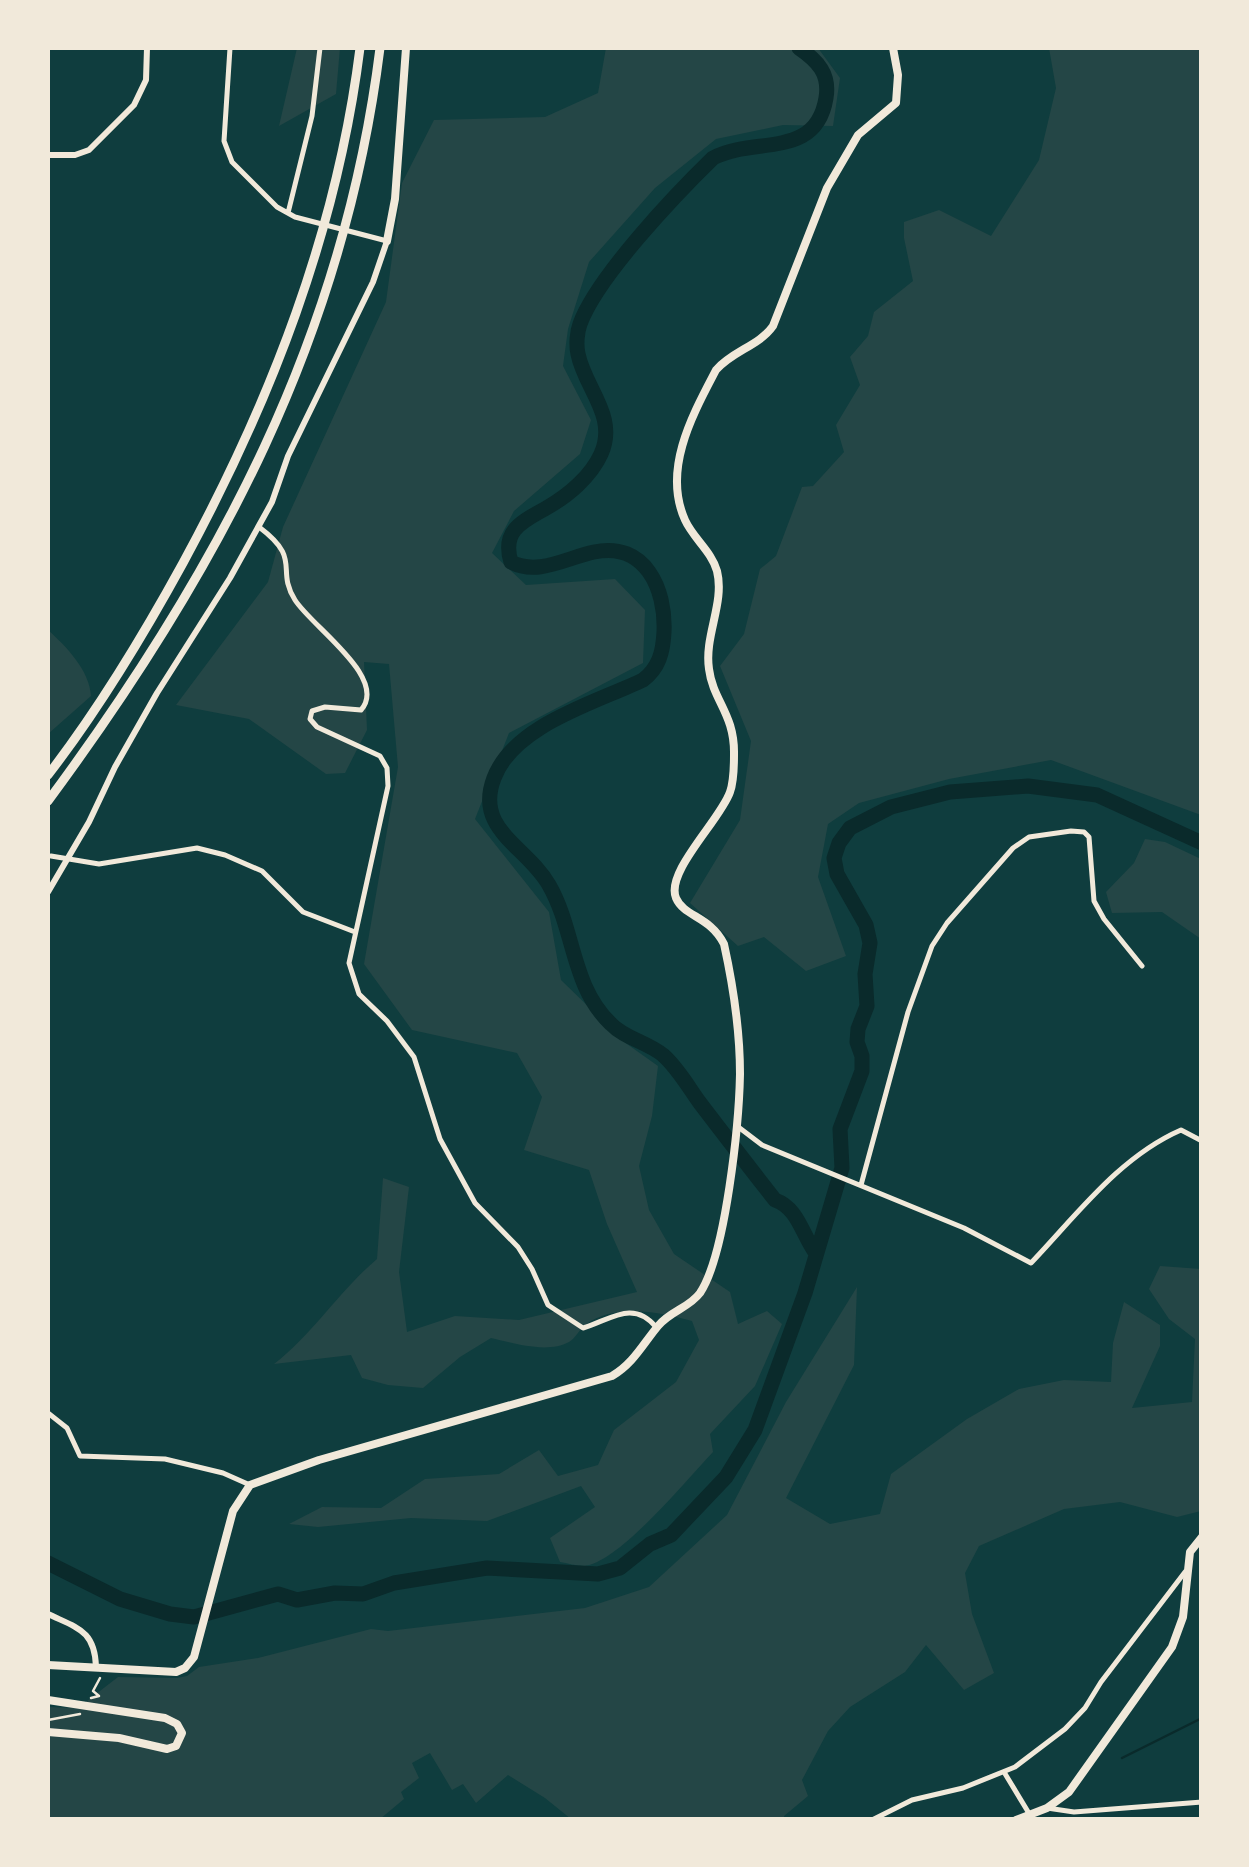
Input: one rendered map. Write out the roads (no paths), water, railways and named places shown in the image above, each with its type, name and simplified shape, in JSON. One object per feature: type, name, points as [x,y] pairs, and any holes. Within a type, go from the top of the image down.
[{"type":"highway","points":[[48,775],[144,633],[219,496],[261,407],[297,316],[328,218],[360,48]]},
{"type":"highway","points":[[48,801],[159,642],[239,503],[282,411],[318,319],[347,224],[369,126],[380,48]]},
{"type":"main road","points":[[387,241],[396,199],[406,48]]},
{"type":"main road","points":[[48,1664],[176,1672],[185,1668],[194,1656],[234,1511],[250,1485],[338,1455],[612,1376],[629,1364],[671,1313],[692,1302],[703,1288],[720,1236],[740,1072],[724,944],[713,926],[679,903],[674,888],[682,868],[730,792],[734,758],[733,730],[708,671],[717,572],[684,519],[678,495],[677,461],[716,370],[728,358],[764,337],[773,326],[795,263],[837,170],[863,129],[896,103],[898,74],[892,48]]},
{"type":"main road","points":[[1016,1820],[1048,1808],[1078,1780],[1172,1647],[1183,1618],[1190,1552],[1202,1537]]},
{"type":"main road","points":[[48,1700],[165,1718],[182,1733],[176,1746],[167,1749],[119,1738],[48,1732]]},
{"type":"street","points":[[48,155],[75,155],[89,150],[134,105],[146,80],[147,48]]},
{"type":"street","points":[[48,892],[157,692],[272,502],[288,456],[373,282],[387,241],[292,215],[258,190],[232,162],[226,151],[230,48]]},
{"type":"street","points":[[292,215],[312,116],[320,48]]},
{"type":"street","points":[[258,528],[284,550],[295,600],[350,658],[368,689],[368,700],[361,710],[325,707],[310,714],[317,727],[377,754],[387,768],[388,786],[350,963],[355,988],[414,1057],[440,1139],[475,1203],[503,1229],[525,1258],[548,1305],[582,1328],[628,1312],[648,1317],[656,1328]]},
{"type":"street","points":[[860,1184],[908,1012],[932,946],[964,900],[1013,848],[1029,837],[1071,831],[1090,837],[1094,901],[1142,966]]},
{"type":"street","points":[[51,856],[111,864],[209,849],[267,874],[310,916],[356,932]]},
{"type":"street","points":[[735,1128],[772,1149],[998,1244],[1031,1264],[1094,1195],[1153,1146],[1181,1130],[1202,1141]]},
{"type":"street","points":[[48,1414],[67,1428],[80,1456],[164,1459],[240,1478],[250,1485]]},
{"type":"street","points":[[872,1820],[912,1800],[962,1788],[1015,1767],[1065,1729],[1085,1708],[1186,1572]]},
{"type":"street","points":[[48,1614],[85,1632],[100,1667]]},
{"type":"street","points":[[1004,1772],[1034,1816]]},
{"type":"street","points":[[1048,1808],[1074,1812],[1202,1802]]},
{"type":"waterway","points":[[799,48],[817,63],[824,75],[827,89],[820,117],[797,138],[713,158],[659,214],[603,283],[580,324],[577,343],[582,367],[606,427],[601,454],[579,484],[523,522],[509,541],[511,562],[521,566],[542,567],[594,552],[612,551],[639,561],[649,572],[661,600],[664,632],[659,659],[643,680],[558,718],[519,744],[504,760],[490,796],[497,824],[549,885],[588,993],[598,1009],[616,1029],[657,1051],[674,1066],[775,1200],[794,1215],[815,1252]]},
{"type":"waterway","points":[[48,1563],[120,1599],[194,1617],[278,1594],[297,1600],[335,1593],[363,1594],[394,1583],[487,1568],[598,1574],[620,1568],[650,1544],[671,1535],[726,1477],[755,1430],[805,1293],[842,1168],[840,1129],[862,1071],[857,1042],[867,1006],[865,974],[870,943],[866,925],[837,874],[834,858],[850,828],[891,807],[950,792],[1028,786],[1097,795],[1202,843]]},
{"type":"waterway","points":[[1122,1758],[1202,1718]]}]
